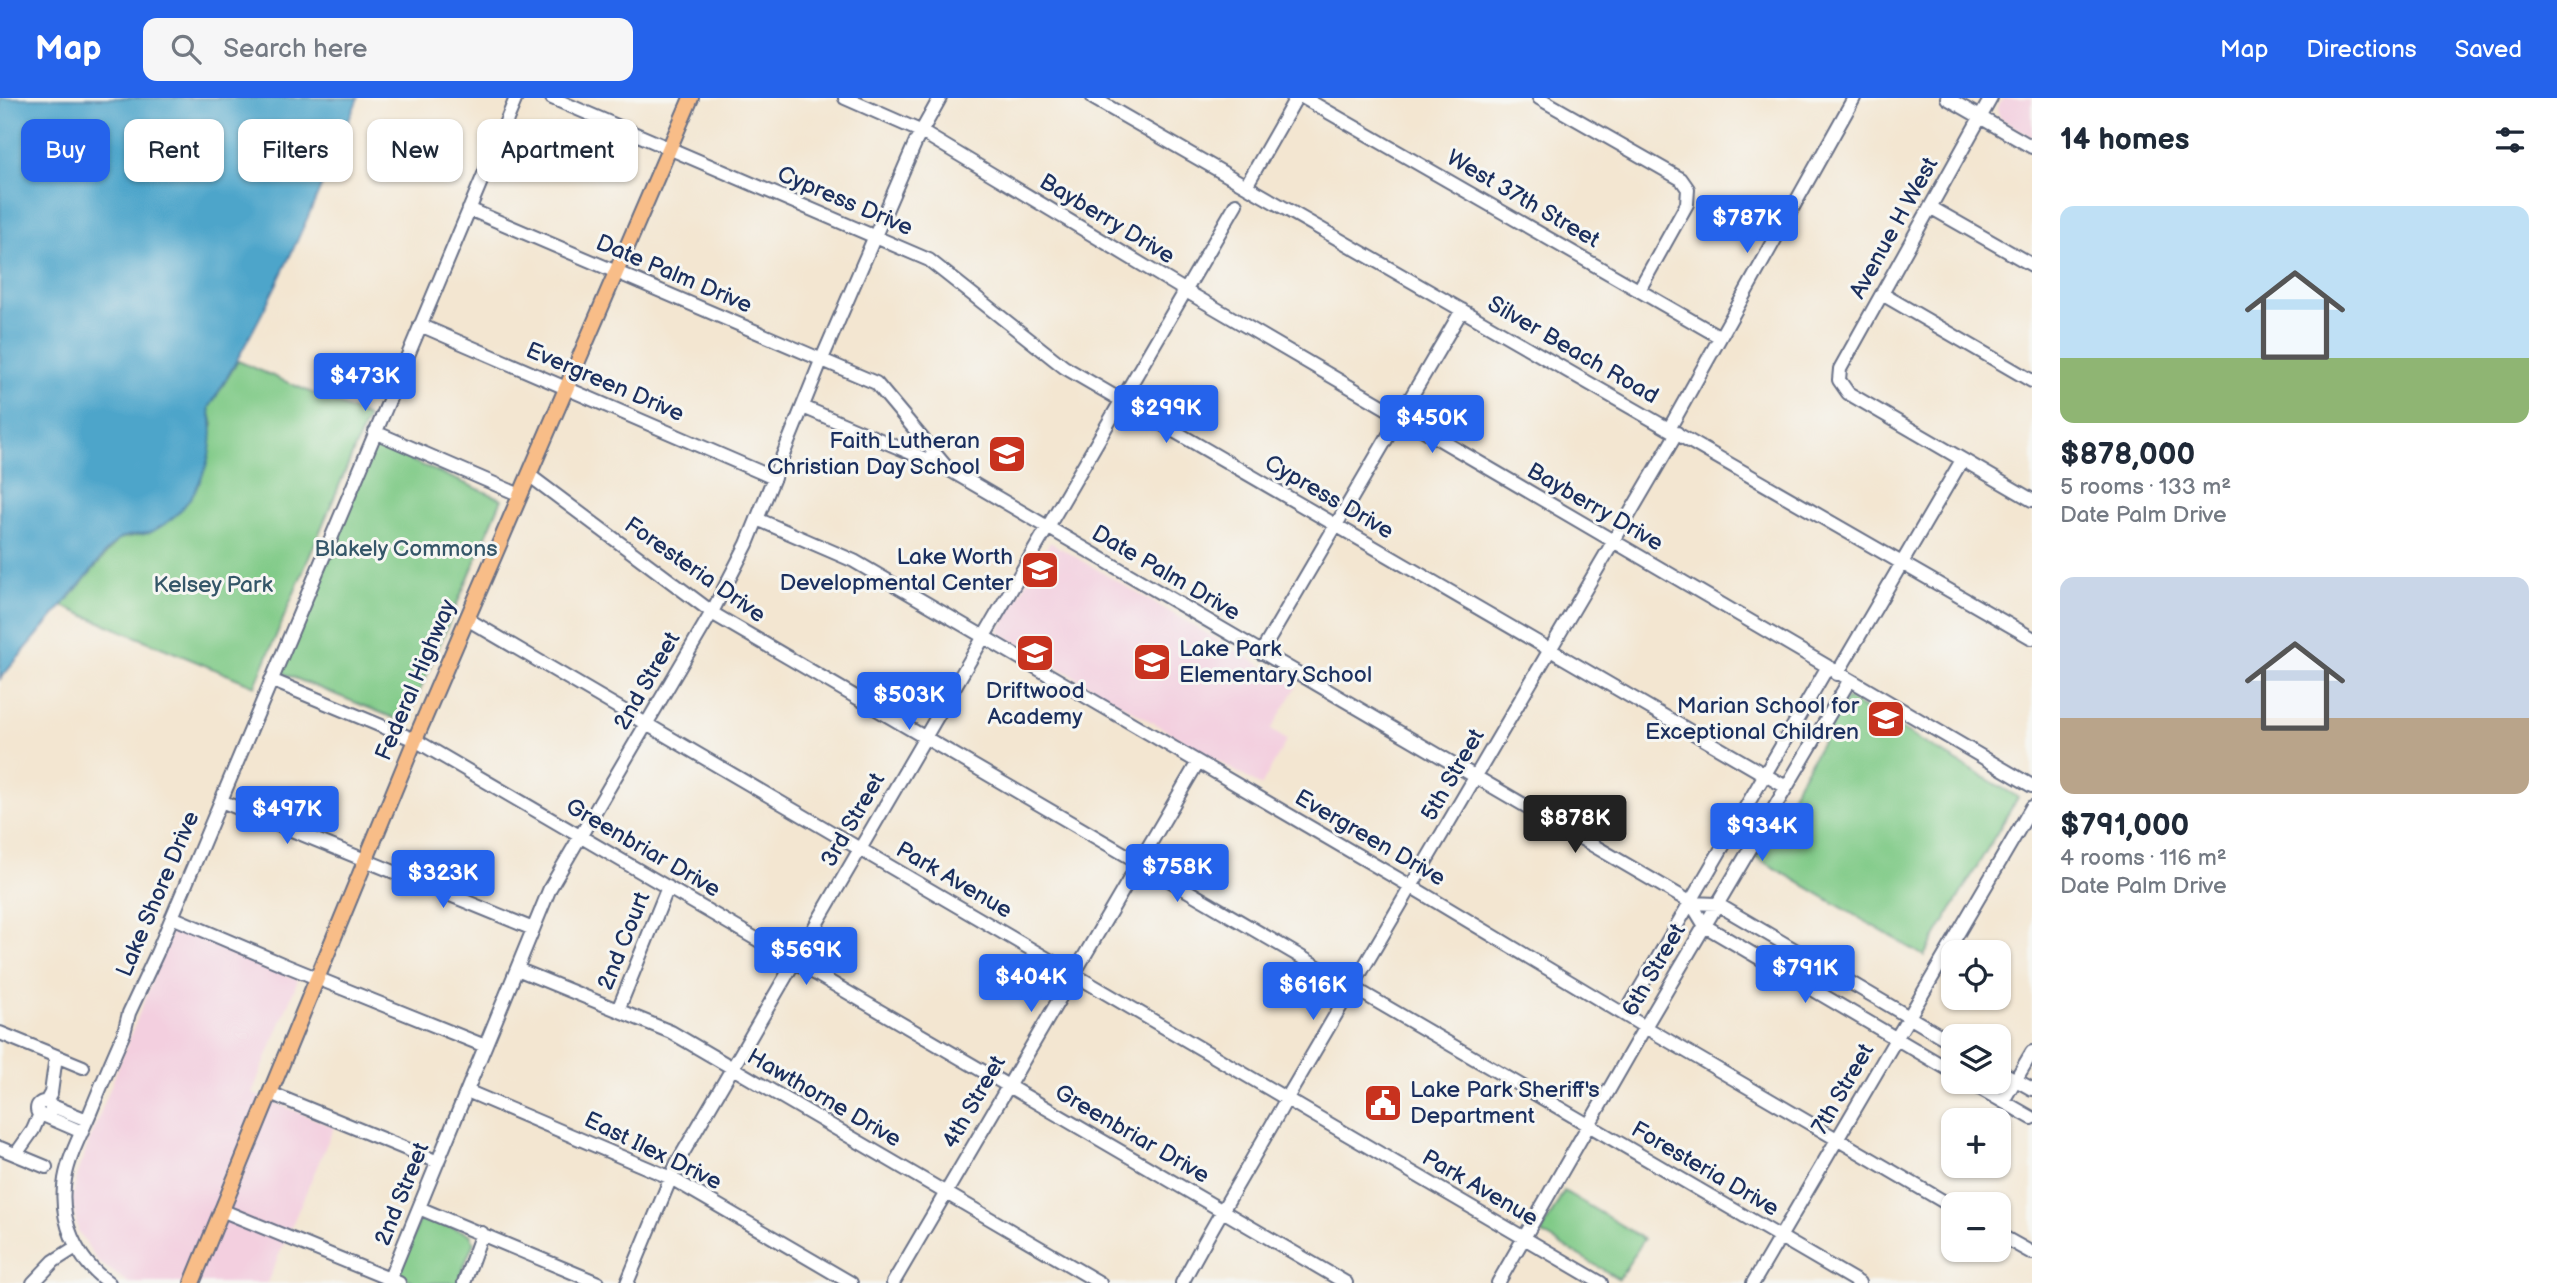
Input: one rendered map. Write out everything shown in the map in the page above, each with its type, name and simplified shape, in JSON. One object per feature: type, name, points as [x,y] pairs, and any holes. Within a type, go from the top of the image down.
[{"type":"main road","name":"Federal Highway","points":[[192,1283],[415,740],[691,98]]},
{"type":"street","name":"Lake Shore Drive","points":[[76,1247],[66,1221],[64,1192],[69,1164],[124,1033],[129,1013],[172,917],[516,98]]},
{"type":"street","name":"Cypress Drive","points":[[552,98],[929,260],[1064,366],[1786,787]]},
{"type":"street","name":"Bayberry Drive","points":[[845,98],[920,131],[1186,291],[2032,786]]},
{"type":"street","name":"2nd Street","points":[[392,1282],[419,1208],[550,888],[712,612],[747,544],[821,361],[920,131],[940,98]]},
{"type":"street","name":"Silver Beach Road","points":[[1093,98],[2032,638]]},
{"type":"street","points":[[1246,186],[1296,98]]},
{"type":"street","name":"West 37th Street","points":[[1304,98],[1720,337]]},
{"type":"street","points":[[1539,98],[1681,179],[1688,189],[1687,204],[1639,290]]},
{"type":"street","name":"5th Street","points":[[1182,1283],[1287,1098],[1613,542],[1720,337],[1854,98]]},
{"type":"street","points":[[1947,98],[2032,147]]},
{"type":"street","name":"Avenue H West","points":[[1962,460],[1848,393],[1839,380],[1840,369],[1991,98]]},
{"type":"street","name":"3rd Street","points":[[627,1283],[670,1178],[732,1068],[1236,204]]},
{"type":"street","points":[[1930,206],[2032,265]]},
{"type":"street","name":"Date Palm Drive","points":[[469,209],[876,383],[948,469]]},
{"type":"street","points":[[1882,294],[2032,381]]},
{"type":"street","points":[[1261,653],[1462,310]]},
{"type":"street","name":"Evergreen Drive","points":[[420,325],[774,478]]},
{"type":"street","name":"Date Palm Drive","points":[[803,407],[948,469],[1691,903],[1717,904],[1941,1036]]},
{"type":"street","points":[[375,432],[520,495]]},
{"type":"street","points":[[1962,460],[2032,500]]},
{"type":"street","name":"6th Street","points":[[1625,1014],[1764,775],[1903,565],[1962,460]]},
{"type":"street","name":"Foresteria Drive","points":[[529,475],[712,612],[1859,1283]]},
{"type":"street","name":"Evergreen Drive","points":[[757,519],[854,561],[1941,1200]]},
{"type":"street","name":"Park Avenue","points":[[467,619],[1601,1283]]},
{"type":"street","name":"Greenbriar Drive","points":[[271,680],[415,740],[1222,1211],[1327,1278],[1346,1283]]},
{"type":"street","name":"6th Street","points":[[1498,1283],[1849,681]]},
{"type":"street","name":"4th Street","points":[[893,1283],[1198,762]]},
{"type":"street","points":[[221,801],[533,929]]},
{"type":"street","name":"7th Street","points":[[1753,1283],[2032,807]]},
{"type":"street","name":"2nd Court","points":[[618,1010],[668,887]]},
{"type":"street","name":"Date Palm Drive","points":[[1691,903],[1705,926],[1941,1065]]},
{"type":"street","points":[[172,917],[485,1046]]},
{"type":"street","name":"Hawthorne Drive","points":[[517,969],[671,1032],[1100,1283]]},
{"type":"street","points":[[0,1033],[83,1068]]},
{"type":"street","points":[[2003,1101],[2032,1052]]},
{"type":"street","points":[[16,1154],[45,1109],[51,1093],[56,1056]]},
{"type":"street","points":[[2011,1077],[2032,1089]]},
{"type":"street","name":"East Ilex Drive","points":[[467,1091],[670,1178],[851,1283]]},
{"type":"street","points":[[270,1093],[438,1162]]},
{"type":"street","points":[[1990,1094],[2032,1118]]},
{"type":"street","points":[[45,1109],[85,1126]]},
{"type":"street","points":[[0,1148],[46,1167]]},
{"type":"street","points":[[419,1208],[598,1283]]},
{"type":"street","points":[[221,1210],[392,1282]]},
{"type":"street","points":[[464,1283],[482,1233]]},
{"type":"street","points":[[2011,1242],[2032,1254]]},
{"type":"street","points":[[33,1283],[54,1261],[76,1247],[92,1269],[109,1283]]},
{"type":"shaded area","points":[[2003,98],[2032,98],[2032,137],[2000,118],[1997,109]]},
{"type":"shaded area","name":"Lake Park Elementary School","points":[[1050,542],[1297,686],[1271,730],[1287,740],[1261,786],[998,632]]},
{"type":"shaded area","points":[[173,927],[298,980],[252,1093],[334,1127],[267,1283],[129,1283],[98,1262],[78,1231],[72,1199],[78,1170]]},
{"type":"green space","name":"Kelsey Park","points":[[238,361],[368,417],[255,686],[62,606],[119,539],[150,533],[213,425],[209,408]]},
{"type":"green space","name":"Blakely Commons","points":[[377,446],[502,499],[406,723],[282,673],[281,667],[373,448]]},
{"type":"green space","points":[[1847,698],[2018,797],[1924,956],[1756,857]]},
{"type":"green space","points":[[1564,1191],[1644,1239],[1619,1279],[1541,1233]]},
{"type":"green space","points":[[423,1216],[470,1234],[474,1242],[457,1283],[416,1283],[399,1274]]},
{"type":"water","points":[[0,98],[358,98],[349,119],[238,119],[238,182],[323,182],[252,333],[209,408],[211,444],[201,478],[193,495],[168,521],[153,531],[118,540],[105,553],[0,679]]},
{"type":"place","name":"Faith Lutheran Christian Day School","points":[[1007,454]]},
{"type":"place","name":"Lake Worth Developmental Center","points":[[1040,570]]},
{"type":"place","name":"Driftwood Academy","points":[[1035,653]]},
{"type":"place","name":"Lake Park Elementary School","points":[[1152,662]]},
{"type":"place","name":"Marian School for Exceptional Children","points":[[1886,719]]},
{"type":"place","name":"Lake Park Sheriff's Department","points":[[1383,1103]]}]
